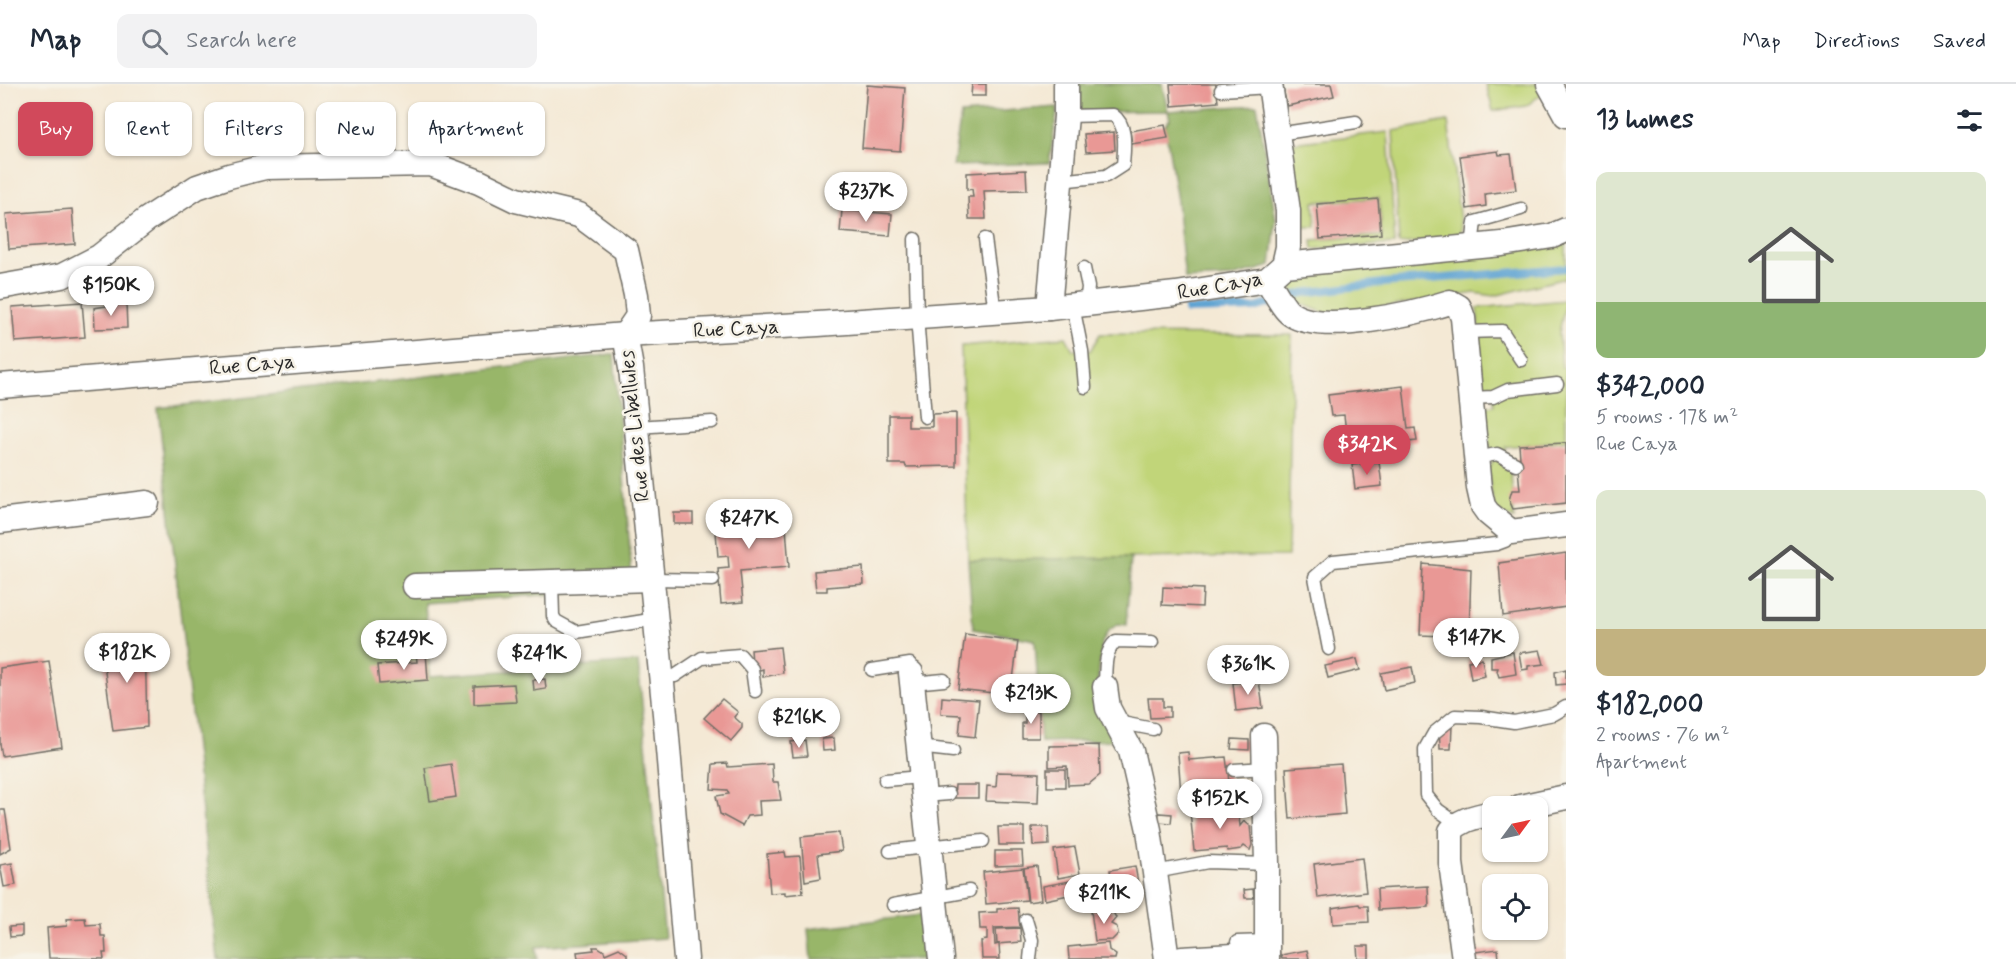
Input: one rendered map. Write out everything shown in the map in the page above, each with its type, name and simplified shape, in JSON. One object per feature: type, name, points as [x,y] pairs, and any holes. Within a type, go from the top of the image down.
[{"type":"street","points":[[1049,308],[1066,116],[1066,84]]},
{"type":"street","points":[[1549,84],[1566,115]]},
{"type":"street","name":"Rue Caya","points":[[0,386],[625,335],[1049,308],[1176,294],[1276,273],[1288,247],[1288,211],[1270,85]]},
{"type":"street","name":"Rue des Libellules","points":[[0,287],[62,276],[99,257],[146,220],[197,187],[265,167],[431,164],[479,182],[516,200],[579,214],[626,250],[638,316],[625,335],[631,368],[656,619],[686,959]]},
{"type":"street","points":[[1566,230],[1552,236],[1276,273],[1290,314],[1312,321],[1371,320],[1419,312],[1450,302],[1459,307],[1463,318],[1479,488],[1483,506],[1496,521],[1511,532],[1566,525]]},
{"type":"street","points":[[0,521],[147,503]]},
{"type":"street","points":[[415,586],[652,579]]},
{"type":"street","points":[[911,678],[941,959]]},
{"type":"street","points":[[1105,687],[1108,708],[1131,751],[1149,830],[1167,959]]},
{"type":"street","points":[[1182,959],[1267,951],[1264,736]]},
{"type":"street","points":[[1548,801],[1566,797]]},
{"type":"street","points":[[1464,959],[1451,863],[1451,831],[1458,824],[1482,815]]},
{"type":"lane","points":[[1221,90],[1270,85]]},
{"type":"lane","points":[[1060,180],[1106,176],[1123,165],[1123,131],[1118,118],[1113,115],[1066,116]]},
{"type":"lane","points":[[1278,134],[1356,122]]},
{"type":"lane","points":[[1472,246],[1475,222],[1521,209]]},
{"type":"lane","points":[[915,239],[917,317],[925,417]]},
{"type":"lane","points":[[985,239],[996,312]]},
{"type":"lane","points":[[1084,268],[1088,287],[1080,305],[1085,387]]},
{"type":"lane","points":[[1464,332],[1502,331],[1521,360]]},
{"type":"lane","points":[[1472,398],[1493,397],[1508,390],[1557,384]]},
{"type":"lane","points":[[637,427],[712,422]]},
{"type":"lane","points":[[1476,458],[1497,454],[1516,464]]},
{"type":"lane","points":[[1329,649],[1315,577],[1333,561],[1497,544],[1505,541],[1511,532]]},
{"type":"lane","points":[[652,579],[713,580]]},
{"type":"lane","points":[[552,582],[553,616],[556,621],[576,632],[656,619]]},
{"type":"lane","points":[[1105,687],[1106,656],[1110,647],[1119,640],[1152,642]]},
{"type":"lane","points":[[661,677],[675,676],[702,658],[740,655],[752,669],[755,691]]},
{"type":"lane","points":[[872,670],[910,664],[911,678],[944,681]]},
{"type":"lane","points":[[1458,824],[1437,810],[1426,795],[1425,749],[1434,733],[1455,716],[1514,722],[1554,714],[1566,707]]},
{"type":"lane","points":[[1117,727],[1122,723],[1154,729]]},
{"type":"lane","points":[[918,747],[953,751]]},
{"type":"lane","points":[[1234,770],[1265,768]]},
{"type":"lane","points":[[885,780],[949,794]]},
{"type":"lane","points":[[890,851],[983,841]]},
{"type":"lane","points":[[1155,872],[1208,862],[1267,864]]},
{"type":"lane","points":[[893,905],[969,891]]},
{"type":"lane","points":[[1026,920],[1032,940],[1030,959]]},
{"type":"lane","points":[[1237,942],[1267,951]]},
{"type":"green space","points":[[1074,84],[1162,84],[1168,111],[1073,112]]},
{"type":"green space","points":[[1486,84],[1555,84],[1526,106],[1493,111]]},
{"type":"green space","points":[[1257,105],[1276,220],[1271,266],[1232,277],[1185,279],[1177,201],[1165,125],[1170,119],[1168,111]]},
{"type":"green space","points":[[1058,107],[1049,163],[953,166],[961,114]]},
{"type":"green space","points":[[1448,121],[1462,238],[1399,244],[1393,131]]},
{"type":"green space","points":[[1388,132],[1395,244],[1313,249],[1312,240],[1382,236],[1379,198],[1314,202],[1316,227],[1301,227],[1301,222],[1298,222],[1291,143]]},
{"type":"green space","points":[[1566,236],[1566,278],[1494,296],[1475,293],[1330,315],[1296,302],[1288,277],[1294,272]]},
{"type":"green space","points":[[1566,300],[1559,333],[1562,368],[1566,368],[1566,440],[1505,447],[1505,453],[1510,457],[1514,519],[1495,512],[1487,467],[1492,465],[1490,445],[1484,439],[1486,409],[1494,405],[1493,387],[1483,386],[1477,308]]},
{"type":"green space","points":[[1100,334],[1292,335],[1288,556],[968,560],[961,346],[1066,337],[1073,350],[1090,351]]},
{"type":"green space","points":[[614,354],[633,589],[425,603],[430,676],[638,662],[665,938],[536,947],[537,959],[218,959],[158,408]]},
{"type":"green space","points":[[1131,558],[1126,625],[1118,624],[1108,631],[1102,643],[1097,689],[1120,740],[1041,742],[1035,640],[973,629],[968,560]]},
{"type":"green space","points":[[920,915],[924,959],[811,959],[808,929]]},
{"type":"building","points":[[972,84],[986,84],[986,96],[971,96]]},
{"type":"building","points":[[1170,84],[1216,84],[1218,102],[1172,106]]},
{"type":"building","points":[[1282,84],[1331,84],[1334,96],[1287,106]]},
{"type":"building","points":[[867,85],[905,88],[900,151],[862,148]]},
{"type":"building","points":[[1165,125],[1168,138],[1132,144],[1130,131]]},
{"type":"building","points":[[1114,132],[1115,150],[1086,152],[1084,134]]},
{"type":"building","points":[[1498,151],[1499,155],[1511,154],[1516,190],[1485,194],[1486,206],[1467,209],[1460,156]]},
{"type":"building","points":[[1026,170],[1027,190],[984,191],[986,219],[969,219],[968,197],[973,197],[972,189],[967,190],[967,173]]},
{"type":"building","points":[[1378,199],[1381,234],[1320,239],[1317,204]]},
{"type":"building","points":[[72,209],[75,244],[9,249],[6,214]]},
{"type":"building","points":[[842,210],[892,214],[890,236],[840,232]]},
{"type":"building","points":[[82,302],[85,337],[15,342],[12,307]]},
{"type":"building","points":[[126,303],[127,328],[95,329],[94,308]]},
{"type":"building","points":[[1403,386],[1408,429],[1415,428],[1417,441],[1398,443],[1399,451],[1372,454],[1371,446],[1348,449],[1344,415],[1331,416],[1328,395]]},
{"type":"building","points":[[956,413],[956,466],[906,467],[905,464],[889,464],[889,415],[908,415],[908,427],[932,427],[932,414]]},
{"type":"building","points":[[1566,443],[1566,503],[1513,509],[1509,500],[1512,490],[1520,490],[1517,458],[1520,458],[1519,445]]},
{"type":"building","points":[[1379,462],[1382,486],[1355,489],[1352,465]]},
{"type":"building","points":[[674,513],[693,513],[693,524],[674,524]]},
{"type":"building","points":[[785,514],[789,567],[740,571],[743,602],[721,604],[718,569],[729,568],[728,556],[718,557],[715,519]]},
{"type":"building","points":[[1566,553],[1566,607],[1503,616],[1499,563]]},
{"type":"building","points":[[1423,564],[1471,569],[1469,637],[1420,635]]},
{"type":"building","points":[[863,567],[864,584],[827,587],[827,591],[816,591],[814,571]]},
{"type":"building","points":[[1163,587],[1203,589],[1202,607],[1162,605]]},
{"type":"building","points":[[965,634],[1018,641],[1011,695],[958,689]]},
{"type":"building","points":[[145,637],[147,727],[113,731],[102,650]]},
{"type":"building","points":[[780,647],[783,673],[763,677],[763,669],[760,670],[752,661],[751,650]]},
{"type":"building","points":[[1540,650],[1544,664],[1528,666],[1528,669],[1522,670],[1519,653]]},
{"type":"building","points":[[426,652],[428,680],[379,684],[377,665],[417,662],[416,653]]},
{"type":"building","points":[[1513,652],[1516,674],[1499,677],[1498,668],[1491,668],[1491,657]]},
{"type":"building","points":[[1357,659],[1360,670],[1328,678],[1325,666]]},
{"type":"building","points":[[1482,659],[1485,676],[1471,679],[1468,661]]},
{"type":"building","points":[[49,661],[62,747],[2,756],[0,668]]},
{"type":"building","points":[[1412,667],[1415,683],[1384,690],[1381,673]]},
{"type":"building","points":[[1566,669],[1566,684],[1556,685],[1555,672]]},
{"type":"building","points":[[545,679],[546,689],[534,691],[533,680]]},
{"type":"building","points":[[1259,680],[1263,708],[1236,711],[1233,683]]},
{"type":"building","points":[[514,684],[516,702],[474,704],[474,686]]},
{"type":"building","points":[[942,697],[979,700],[975,737],[959,735],[961,715],[941,714]]},
{"type":"building","points":[[1148,698],[1163,698],[1163,707],[1170,707],[1170,717],[1150,718]]},
{"type":"building","points":[[722,699],[738,712],[734,717],[742,724],[742,728],[731,741],[704,718]]},
{"type":"building","points":[[1039,711],[1039,738],[1022,738],[1025,712]]},
{"type":"building","points":[[1439,724],[1452,725],[1451,749],[1440,749]]},
{"type":"building","points":[[834,738],[835,750],[823,751],[822,739]]},
{"type":"building","points":[[1232,739],[1249,740],[1249,750],[1231,749]]},
{"type":"building","points":[[805,740],[807,756],[793,757],[791,742]]},
{"type":"building","points":[[1099,745],[1100,775],[1089,784],[1068,785],[1067,766],[1049,767],[1049,746]]},
{"type":"building","points":[[1188,752],[1189,760],[1226,757],[1230,790],[1181,795],[1178,753]]},
{"type":"building","points":[[727,763],[728,767],[772,764],[773,782],[778,782],[781,800],[759,801],[760,815],[747,816],[742,826],[720,814],[716,796],[729,794],[727,790],[711,789],[713,764]]},
{"type":"building","points":[[451,764],[456,797],[430,801],[425,768]]},
{"type":"building","points":[[1341,764],[1345,814],[1290,819],[1286,768]]},
{"type":"building","points":[[1047,769],[1065,769],[1065,787],[1047,787]]},
{"type":"building","points":[[997,772],[1039,773],[1038,803],[986,801],[987,786],[996,787]]},
{"type":"building","points":[[955,785],[978,785],[978,798],[954,798]]},
{"type":"building","points":[[1238,806],[1240,826],[1244,821],[1250,826],[1252,845],[1250,850],[1244,846],[1241,849],[1228,851],[1227,848],[1194,851],[1190,811]]},
{"type":"building","points":[[0,810],[5,810],[11,848],[0,854]]},
{"type":"building","points":[[1159,813],[1172,814],[1171,823],[1158,822]]},
{"type":"building","points":[[998,827],[1024,827],[1024,845],[999,845]]},
{"type":"building","points":[[1032,827],[1048,827],[1049,845],[1033,846]]},
{"type":"building","points":[[839,833],[842,851],[818,854],[821,878],[805,881],[801,837]]},
{"type":"building","points":[[1075,847],[1080,874],[1058,878],[1054,850]]},
{"type":"building","points":[[995,851],[1022,851],[1023,865],[995,866]]},
{"type":"building","points":[[785,852],[786,857],[800,856],[803,893],[785,895],[785,892],[770,893],[767,854]]},
{"type":"building","points":[[1362,858],[1366,892],[1318,898],[1314,864]]},
{"type":"building","points":[[12,863],[16,885],[4,887],[0,865]]},
{"type":"building","points":[[1037,866],[1041,900],[1028,902],[1024,868]]},
{"type":"building","points":[[1135,866],[1140,894],[1115,898],[1110,870]]},
{"type":"building","points":[[1023,868],[1027,900],[986,904],[983,872]]},
{"type":"building","points":[[1075,880],[1078,893],[1045,900],[1043,886]]},
{"type":"building","points":[[1428,886],[1429,907],[1378,910],[1377,889]]},
{"type":"building","points":[[1253,889],[1254,898],[1245,898],[1244,890]]},
{"type":"building","points":[[1359,904],[1368,906],[1369,922],[1333,924],[1332,908]]},
{"type":"building","points":[[1018,908],[1020,927],[994,928],[995,945],[999,944],[1000,959],[982,959],[981,941],[987,940],[987,929],[980,929],[979,913]]},
{"type":"building","points":[[1112,910],[1116,918],[1111,924],[1117,927],[1118,934],[1112,940],[1095,941],[1091,911]]},
{"type":"building","points":[[85,918],[86,925],[100,924],[101,936],[105,936],[104,959],[49,958],[47,928],[67,926],[66,919]]},
{"type":"building","points":[[22,926],[22,936],[10,937],[9,927]]},
{"type":"building","points":[[1020,928],[1021,942],[997,944],[996,929]]},
{"type":"building","points":[[1108,943],[1109,950],[1116,955],[1115,959],[1069,959],[1068,947]]},
{"type":"building","points":[[1357,946],[1369,946],[1369,959],[1358,959]]},
{"type":"building","points":[[593,947],[598,947],[605,954],[619,948],[627,954],[627,959],[578,959],[577,952],[594,950]]},
{"type":"building","points":[[1498,949],[1499,959],[1460,959],[1460,954]]},
{"type":"building","points":[[1307,950],[1309,959],[1282,959],[1281,955]]},
{"type":"waterway","points":[[1187,310],[1255,308],[1303,293],[1383,283],[1566,268]]}]
